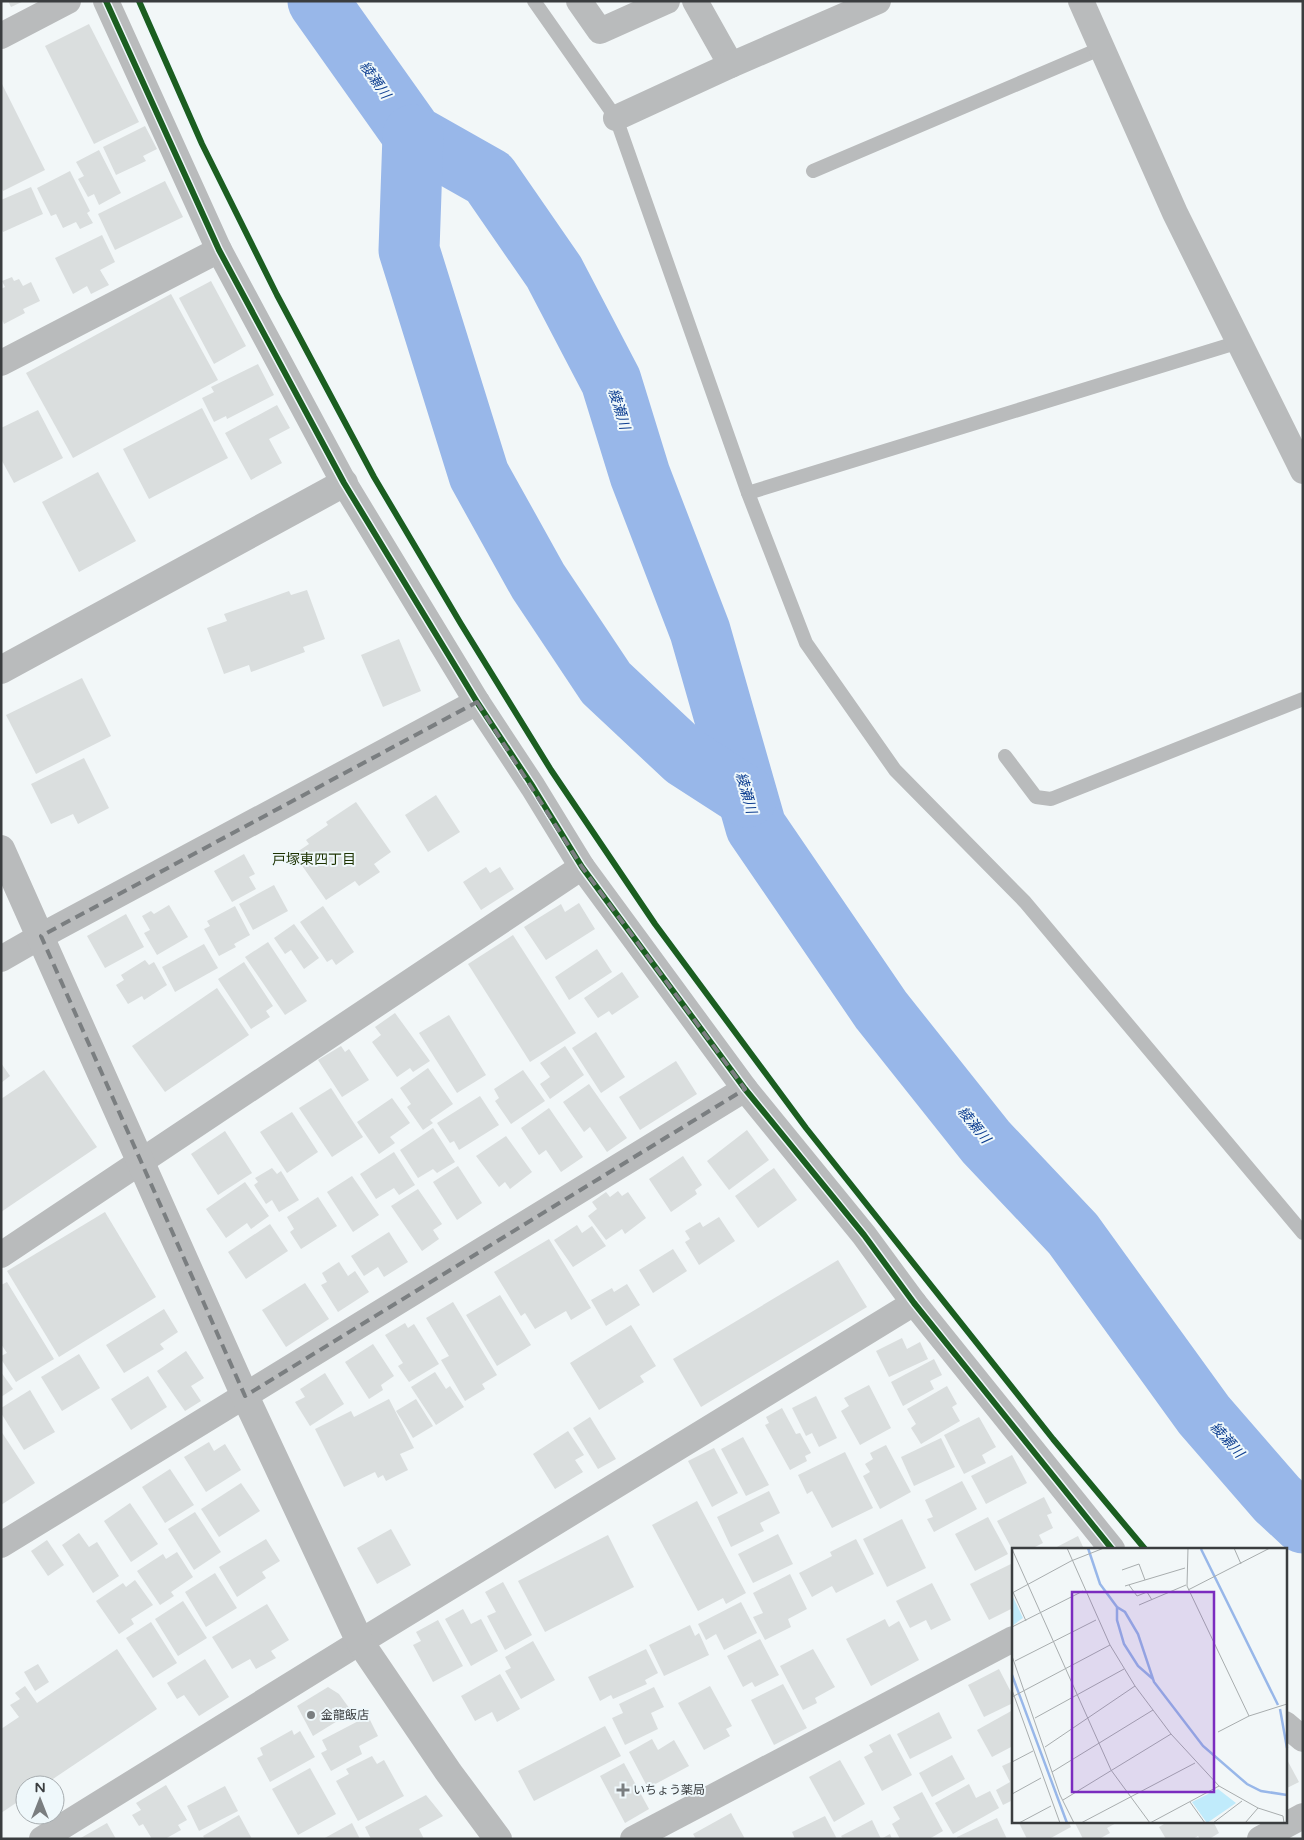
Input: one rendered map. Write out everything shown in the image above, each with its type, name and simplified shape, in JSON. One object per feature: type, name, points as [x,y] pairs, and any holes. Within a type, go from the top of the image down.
[{"type":"street","points":[[1,36],[68,1]]},
{"type":"street","points":[[106,1],[219,250],[344,483],[477,702],[533,786],[582,867],[745,1089],[864,1235],[914,1303],[1111,1548]]},
{"type":"street","points":[[579,1],[600,31],[667,1]]},
{"type":"street","points":[[695,1],[731,65]]},
{"type":"street","points":[[616,118],[731,65],[878,1]]},
{"type":"street","points":[[1081,1],[1175,213],[1303,471]]},
{"type":"street","points":[[1,363],[219,250]]},
{"type":"street","points":[[1,670],[344,483]]},
{"type":"street","points":[[1,959],[477,702]]},
{"type":"street","points":[[1,849],[245,1396],[360,1642],[449,1773],[498,1839]]},
{"type":"street","points":[[1,1255],[582,867]]},
{"type":"street","points":[[1,1544],[745,1089]]},
{"type":"street","points":[[42,1839],[914,1303]]},
{"type":"street","points":[[633,1839],[1012,1640]]},
{"type":"street","points":[[1286,1725],[1303,1739]]},
{"type":"street","points":[[1260,1839],[1303,1816]]},
{"type":"lane","points":[[534,1],[616,118],[748,493],[806,643],[895,770],[1026,902],[1303,1233]]},
{"type":"lane","points":[[813,171],[1102,48]]},
{"type":"lane","points":[[748,493],[1239,342]]},
{"type":"lane","points":[[1005,756],[1036,797],[1051,800],[1303,699]]},
{"type":"highlighted area","points":[[477,702],[582,867],[745,1089],[245,1396],[41,936]]},
{"type":"building","points":[[8,1],[24,1],[11,7]]},
{"type":"building","points":[[89,24],[139,122],[94,144],[45,46]]},
{"type":"building","points":[[1,82],[45,170],[3,191],[1,187]]},
{"type":"building","points":[[145,126],[157,149],[143,156],[146,161],[116,175],[103,147]]},
{"type":"building","points":[[99,150],[121,193],[99,205],[94,194],[88,197],[78,179],[84,176],[76,162]]},
{"type":"building","points":[[70,171],[90,211],[87,213],[93,223],[80,229],[76,222],[63,228],[56,214],[51,216],[37,188]]},
{"type":"building","points":[[165,181],[183,217],[115,250],[98,214]]},
{"type":"building","points":[[31,187],[43,214],[3,232],[1,228],[1,200]]},
{"type":"building","points":[[102,235],[115,262],[100,270],[109,285],[91,294],[87,286],[73,294],[55,258]]},
{"type":"building","points":[[12,277],[14,281],[19,279],[23,286],[31,282],[40,301],[23,309],[25,313],[4,324],[1,317],[1,289],[5,287],[2,281]]},
{"type":"building","points":[[211,281],[246,346],[214,364],[179,298]]},
{"type":"building","points":[[171,294],[218,380],[73,458],[26,373]]},
{"type":"building","points":[[258,364],[274,395],[227,419],[226,416],[214,422],[202,398],[214,392],[211,387]]},
{"type":"building","points":[[277,405],[290,428],[269,439],[282,463],[251,480],[225,433]]},
{"type":"building","points":[[202,408],[228,458],[149,499],[123,449]]},
{"type":"building","points":[[38,410],[63,458],[14,483],[1,459],[1,428]]},
{"type":"building","points":[[98,472],[136,541],[79,572],[42,502]]},
{"type":"building","points":[[307,590],[325,639],[303,647],[305,652],[251,672],[249,665],[224,674],[207,628],[227,621],[224,614],[289,591],[291,595]]},
{"type":"building","points":[[399,639],[421,691],[383,707],[361,655]]},
{"type":"building","points":[[82,678],[111,736],[36,774],[6,715]]},
{"type":"building","points":[[84,758],[109,808],[78,824],[73,814],[51,824],[31,784]]},
{"type":"building","points":[[436,795],[460,832],[428,852],[405,815]]},
{"type":"building","points":[[356,802],[391,852],[374,864],[380,872],[359,886],[355,881],[326,900],[294,854],[309,844],[306,840],[328,825],[326,822]]},
{"type":"building","points":[[244,854],[255,874],[249,877],[256,889],[232,902],[214,871]]},
{"type":"building","points":[[486,867],[490,873],[500,867],[514,889],[481,910],[463,882]]},
{"type":"building","points":[[274,885],[288,911],[253,930],[239,904]]},
{"type":"building","points":[[579,903],[595,929],[546,960],[524,927],[561,904],[565,912]]},
{"type":"building","points":[[169,905],[188,937],[157,955],[144,933],[150,930],[142,916],[151,911],[154,914]]},
{"type":"building","points":[[235,906],[250,935],[234,944],[236,947],[219,956],[204,929],[210,926],[207,921]]},
{"type":"building","points":[[323,906],[354,952],[336,965],[332,959],[327,962],[300,922]]},
{"type":"building","points":[[126,914],[144,947],[105,968],[87,936]]},
{"type":"building","points":[[294,924],[319,958],[304,969],[291,950],[285,954],[274,938]]},
{"type":"building","points":[[513,935],[576,1033],[530,1062],[468,964]]},
{"type":"building","points":[[268,942],[307,1001],[285,1015],[245,957]]},
{"type":"building","points":[[204,944],[218,968],[175,992],[162,967]]},
{"type":"building","points":[[597,949],[612,972],[569,1000],[555,977]]},
{"type":"building","points":[[145,960],[149,965],[154,962],[167,985],[144,1000],[142,996],[128,1004],[116,985],[124,980],[121,975]]},
{"type":"building","points":[[244,962],[273,1006],[266,1011],[270,1017],[251,1029],[218,979]]},
{"type":"building","points":[[622,972],[639,997],[612,1015],[609,1011],[598,1018],[584,998]]},
{"type":"building","points":[[217,988],[249,1035],[165,1092],[132,1046]]},
{"type":"building","points":[[395,1013],[430,1061],[413,1072],[410,1068],[397,1077],[372,1042],[381,1035],[375,1027]]},
{"type":"building","points":[[449,1015],[486,1075],[457,1093],[419,1033]]},
{"type":"building","points":[[596,1032],[625,1077],[601,1093],[572,1048]]},
{"type":"building","points":[[341,1046],[345,1052],[349,1049],[369,1080],[342,1097],[318,1060]]},
{"type":"building","points":[[565,1046],[584,1075],[550,1099],[540,1084],[550,1077],[540,1063]]},
{"type":"building","points":[[676,1061],[697,1094],[640,1130],[619,1097]]},
{"type":"building","points":[[1,1063],[10,1076],[1,1083]]},
{"type":"building","points":[[428,1068],[453,1104],[430,1120],[433,1123],[423,1130],[407,1107],[411,1104],[400,1088]]},
{"type":"building","points":[[44,1070],[97,1147],[1,1212],[1,1099]]},
{"type":"building","points":[[523,1070],[545,1101],[511,1124],[495,1101],[499,1098],[494,1089]]},
{"type":"building","points":[[589,1084],[627,1138],[607,1152],[590,1127],[584,1132],[563,1102]]},
{"type":"building","points":[[331,1088],[363,1137],[332,1157],[299,1108]]},
{"type":"building","points":[[480,1096],[499,1125],[459,1150],[454,1141],[450,1143],[437,1123]]},
{"type":"building","points":[[392,1098],[410,1123],[390,1137],[395,1143],[379,1154],[357,1122]]},
{"type":"building","points":[[549,1108],[583,1157],[561,1172],[546,1150],[539,1155],[521,1128]]},
{"type":"building","points":[[292,1112],[318,1152],[287,1173],[260,1132]]},
{"type":"building","points":[[433,1128],[455,1162],[437,1173],[433,1169],[418,1178],[400,1150]]},
{"type":"building","points":[[747,1130],[769,1160],[729,1190],[707,1161]]},
{"type":"building","points":[[225,1131],[252,1173],[218,1195],[191,1154]]},
{"type":"building","points":[[506,1136],[532,1172],[510,1189],[505,1182],[499,1187],[476,1156]]},
{"type":"building","points":[[394,1152],[415,1185],[399,1195],[394,1188],[376,1199],[360,1174]]},
{"type":"building","points":[[683,1156],[702,1185],[695,1190],[697,1194],[671,1212],[649,1179]]},
{"type":"building","points":[[458,1166],[482,1203],[457,1220],[433,1182]]},
{"type":"building","points":[[272,1168],[277,1174],[281,1171],[299,1200],[279,1212],[272,1200],[266,1204],[254,1185],[258,1182],[255,1178]]},
{"type":"building","points":[[774,1168],[797,1200],[758,1228],[735,1196]]},
{"type":"building","points":[[352,1176],[379,1215],[353,1232],[327,1192]]},
{"type":"building","points":[[245,1182],[269,1216],[251,1229],[247,1223],[226,1238],[206,1209]]},
{"type":"building","points":[[418,1189],[442,1224],[433,1230],[439,1239],[422,1251],[391,1206]]},
{"type":"building","points":[[618,1191],[622,1196],[628,1192],[646,1218],[625,1234],[622,1229],[606,1240],[588,1216],[597,1209],[592,1202],[606,1192],[610,1197]]},
{"type":"building","points":[[318,1197],[337,1226],[301,1249],[290,1232],[294,1229],[287,1217]]},
{"type":"building","points":[[105,1212],[156,1297],[59,1357],[7,1271]]},
{"type":"building","points":[[719,1217],[735,1241],[699,1265],[685,1242],[690,1239],[685,1231],[700,1222],[703,1227]]},
{"type":"building","points":[[270,1224],[288,1251],[246,1279],[228,1252]]},
{"type":"building","points":[[577,1225],[582,1233],[592,1226],[606,1246],[573,1267],[554,1240]]},
{"type":"building","points":[[389,1232],[408,1262],[384,1277],[378,1267],[364,1276],[351,1256]]},
{"type":"building","points":[[549,1239],[591,1308],[571,1320],[566,1311],[535,1329],[525,1313],[521,1316],[494,1272]]},
{"type":"building","points":[[673,1249],[687,1271],[653,1293],[639,1270]]},
{"type":"building","points":[[838,1260],[867,1307],[701,1407],[673,1359]]},
{"type":"building","points":[[339,1262],[348,1276],[355,1271],[369,1292],[338,1312],[321,1285],[327,1282],[322,1273]]},
{"type":"building","points":[[7,1282],[54,1359],[16,1382],[1,1359],[1,1356],[7,1353],[1,1344],[1,1285]]},
{"type":"building","points":[[305,1283],[329,1319],[286,1347],[262,1310]]},
{"type":"building","points":[[627,1284],[640,1305],[606,1326],[591,1300],[612,1288],[614,1292]]},
{"type":"building","points":[[500,1295],[531,1345],[497,1366],[466,1315]]},
{"type":"building","points":[[453,1302],[497,1375],[482,1384],[485,1389],[465,1401],[441,1360],[449,1356],[426,1318]]},
{"type":"building","points":[[164,1309],[178,1332],[160,1344],[164,1349],[124,1373],[106,1345]]},
{"type":"building","points":[[405,1323],[408,1328],[414,1324],[439,1364],[409,1382],[398,1366],[403,1363],[385,1335]]},
{"type":"building","points":[[631,1325],[656,1366],[640,1376],[644,1382],[599,1410],[570,1363]]},
{"type":"building","points":[[902,1338],[907,1349],[920,1342],[928,1359],[889,1377],[876,1351]]},
{"type":"building","points":[[373,1344],[394,1376],[381,1385],[383,1390],[369,1399],[345,1362]]},
{"type":"building","points":[[186,1351],[204,1378],[191,1386],[201,1401],[185,1411],[157,1371]]},
{"type":"building","points":[[79,1354],[100,1388],[62,1411],[41,1377]]},
{"type":"building","points":[[934,1359],[942,1375],[930,1381],[934,1389],[903,1406],[891,1382]]},
{"type":"building","points":[[1,1372],[13,1389],[1,1397]]},
{"type":"building","points":[[435,1372],[446,1389],[450,1386],[464,1407],[436,1425],[411,1387]]},
{"type":"building","points":[[325,1373],[344,1404],[310,1426],[295,1402],[305,1397],[300,1389]]},
{"type":"building","points":[[148,1376],[167,1407],[131,1430],[111,1399]]},
{"type":"building","points":[[869,1385],[891,1428],[860,1445],[841,1411],[849,1406],[844,1398]]},
{"type":"building","points":[[947,1386],[957,1404],[952,1407],[960,1421],[921,1444],[911,1428],[916,1424],[907,1409]]},
{"type":"building","points":[[30,1390],[55,1432],[24,1450],[1,1413],[1,1408]]},
{"type":"building","points":[[816,1396],[837,1438],[819,1447],[812,1433],[806,1436],[792,1408]]},
{"type":"building","points":[[389,1399],[414,1448],[400,1454],[408,1470],[386,1481],[383,1475],[378,1478],[375,1472],[344,1487],[315,1429],[351,1411],[354,1417]]},
{"type":"building","points":[[416,1399],[433,1426],[413,1438],[396,1411]]},
{"type":"building","points":[[782,1408],[796,1434],[800,1433],[811,1453],[805,1456],[807,1461],[790,1470],[765,1425],[769,1423],[766,1417]]},
{"type":"building","points":[[590,1417],[616,1459],[598,1469],[573,1428]]},
{"type":"building","points":[[979,1417],[996,1447],[982,1455],[986,1463],[964,1474],[944,1435]]},
{"type":"building","points":[[1,1431],[35,1483],[1,1505]]},
{"type":"building","points":[[568,1431],[584,1455],[575,1460],[583,1472],[555,1489],[533,1454]]},
{"type":"building","points":[[743,1437],[769,1485],[746,1496],[721,1449]]},
{"type":"building","points":[[941,1438],[955,1467],[914,1486],[901,1457]]},
{"type":"building","points":[[209,1442],[214,1451],[225,1444],[241,1470],[206,1492],[184,1457]]},
{"type":"building","points":[[886,1445],[911,1492],[880,1509],[863,1476],[870,1472],[865,1464],[873,1459],[870,1453]]},
{"type":"building","points":[[714,1448],[738,1493],[712,1507],[688,1461]]},
{"type":"building","points":[[845,1452],[873,1508],[832,1528],[812,1491],[807,1494],[798,1475]]},
{"type":"building","points":[[1012,1455],[1027,1483],[986,1504],[971,1476]]},
{"type":"building","points":[[170,1469],[194,1505],[165,1523],[142,1487]]},
{"type":"building","points":[[962,1481],[977,1509],[934,1532],[927,1519],[933,1517],[925,1500]]},
{"type":"building","points":[[241,1483],[260,1511],[219,1537],[201,1509]]},
{"type":"building","points":[[769,1491],[780,1513],[760,1523],[764,1531],[731,1547],[717,1517]]},
{"type":"building","points":[[1044,1497],[1052,1513],[1047,1515],[1053,1528],[1039,1535],[1043,1543],[1033,1548],[1012,1549],[997,1521]]},
{"type":"building","points":[[697,1501],[746,1593],[726,1604],[723,1598],[698,1611],[652,1525]]},
{"type":"building","points":[[130,1503],[158,1544],[131,1562],[104,1521]]},
{"type":"building","points":[[195,1512],[221,1552],[194,1570],[168,1529]]},
{"type":"building","points":[[988,1517],[1008,1554],[975,1571],[955,1534]]},
{"type":"building","points":[[902,1519],[926,1568],[887,1587],[863,1539]]},
{"type":"building","points":[[391,1529],[411,1565],[377,1584],[357,1548]]},
{"type":"building","points":[[79,1533],[89,1547],[97,1542],[119,1576],[93,1593],[62,1545]]},
{"type":"building","points":[[778,1534],[793,1564],[753,1583],[738,1554]]},
{"type":"building","points":[[608,1535],[634,1587],[545,1632],[518,1581]]},
{"type":"building","points":[[1078,1536],[1084,1548],[1055,1548]]},
{"type":"building","points":[[266,1539],[280,1561],[262,1572],[266,1578],[237,1597],[219,1567]]},
{"type":"building","points":[[856,1539],[874,1574],[836,1593],[832,1586],[812,1597],[799,1573],[832,1556],[830,1552]]},
{"type":"building","points":[[47,1540],[64,1565],[48,1576],[31,1551]]},
{"type":"building","points":[[177,1552],[193,1577],[171,1592],[174,1596],[160,1605],[137,1571],[163,1554],[166,1559]]},
{"type":"building","points":[[1012,1563],[1012,1608],[989,1620],[970,1584]]},
{"type":"building","points":[[215,1573],[237,1608],[206,1627],[185,1592]]},
{"type":"building","points":[[790,1574],[807,1609],[788,1619],[791,1627],[765,1640],[753,1617],[763,1613],[753,1593]]},
{"type":"building","points":[[135,1580],[153,1605],[131,1619],[134,1624],[119,1634],[96,1601],[123,1583],[126,1587]]},
{"type":"building","points":[[503,1582],[532,1635],[505,1650],[487,1616],[496,1612],[485,1592]]},
{"type":"building","points":[[932,1583],[951,1620],[931,1630],[926,1620],[910,1628],[896,1601]]},
{"type":"building","points":[[183,1601],[207,1638],[178,1656],[155,1619]]},
{"type":"building","points":[[741,1602],[757,1633],[724,1650],[716,1634],[706,1640],[698,1624]]},
{"type":"building","points":[[267,1604],[289,1640],[271,1651],[276,1658],[256,1669],[250,1659],[232,1669],[212,1637]]},
{"type":"building","points":[[463,1609],[471,1624],[481,1619],[498,1651],[471,1666],[445,1619]]},
{"type":"building","points":[[885,1619],[889,1627],[899,1621],[919,1660],[871,1686],[846,1639]]},
{"type":"building","points":[[438,1620],[463,1666],[433,1682],[413,1645],[421,1641],[416,1632]]},
{"type":"building","points":[[151,1622],[177,1663],[153,1678],[126,1638]]},
{"type":"building","points":[[690,1625],[695,1636],[699,1633],[709,1655],[664,1676],[649,1645]]},
{"type":"building","points":[[760,1639],[779,1675],[755,1687],[752,1682],[743,1687],[727,1656]]},
{"type":"building","points":[[533,1641],[555,1680],[521,1699],[505,1671],[511,1668],[505,1657]]},
{"type":"building","points":[[117,1649],[157,1709],[59,1775],[15,1775],[15,1804],[1,1813],[1,1729],[19,1717],[10,1705],[20,1699],[15,1693],[25,1686],[37,1703]]},
{"type":"building","points":[[646,1649],[658,1673],[645,1680],[647,1684],[613,1699],[611,1695],[600,1701],[588,1677]]},
{"type":"building","points":[[813,1649],[835,1687],[815,1698],[817,1703],[803,1710],[780,1666]]},
{"type":"building","points":[[205,1659],[229,1697],[199,1716],[184,1695],[177,1699],[167,1683]]},
{"type":"building","points":[[38,1664],[49,1682],[35,1691],[24,1672]]},
{"type":"building","points":[[999,1669],[1012,1694],[1012,1703],[984,1717],[968,1685]]},
{"type":"building","points":[[500,1674],[520,1709],[497,1722],[492,1712],[475,1721],[461,1696]]},
{"type":"building","points":[[783,1684],[807,1728],[774,1745],[751,1700]]},
{"type":"building","points":[[710,1686],[732,1726],[726,1729],[730,1736],[704,1750],[678,1703]]},
{"type":"building","points":[[328,1687],[339,1694],[352,1712],[313,1736],[297,1706]]},
{"type":"building","points":[[654,1687],[664,1707],[651,1713],[658,1729],[625,1745],[612,1718],[623,1713],[619,1704]]},
{"type":"building","points":[[1012,1711],[1012,1747],[992,1757],[977,1730]]},
{"type":"building","points":[[939,1712],[952,1738],[910,1759],[897,1734]]},
{"type":"building","points":[[368,1716],[378,1736],[359,1746],[362,1754],[331,1771],[321,1753],[327,1750],[322,1740]]},
{"type":"building","points":[[605,1726],[621,1756],[534,1801],[518,1771]]},
{"type":"building","points":[[292,1730],[294,1735],[300,1731],[315,1757],[270,1782],[257,1758],[263,1755],[260,1748]]},
{"type":"building","points":[[890,1734],[912,1775],[882,1791],[864,1757],[873,1752],[869,1745]]},
{"type":"building","points":[[652,1739],[658,1750],[674,1740],[689,1766],[648,1788],[629,1752]]},
{"type":"building","points":[[952,1755],[965,1779],[932,1797],[919,1773]]},
{"type":"building","points":[[372,1756],[377,1764],[384,1760],[404,1796],[358,1821],[336,1781],[349,1774],[346,1769]]},
{"type":"building","points":[[1286,1758],[1299,1782],[1286,1788]]},
{"type":"building","points":[[840,1760],[865,1804],[834,1822],[809,1777]]},
{"type":"building","points":[[1012,1761],[1012,1800],[1003,1805],[996,1790],[1010,1782],[1002,1766]]},
{"type":"building","points":[[624,1763],[649,1809],[625,1823],[600,1776]]},
{"type":"building","points":[[310,1768],[336,1814],[298,1835],[272,1789]]},
{"type":"building","points":[[969,1784],[976,1798],[990,1791],[999,1808],[953,1834],[935,1803]]},
{"type":"building","points":[[166,1785],[187,1820],[178,1825],[181,1830],[165,1839],[152,1839],[143,1824],[139,1826],[132,1815],[141,1810],[136,1803]]},
{"type":"building","points":[[225,1786],[238,1811],[199,1831],[187,1806]]},
{"type":"building","points":[[922,1792],[943,1831],[929,1839],[900,1839],[892,1824],[900,1819],[893,1807]]},
{"type":"building","points":[[426,1795],[443,1816],[419,1829],[424,1839],[371,1839],[365,1827]]},
{"type":"building","points":[[731,1813],[745,1839],[696,1839],[693,1834]]},
{"type":"building","points":[[239,1815],[252,1839],[205,1839],[203,1836]]},
{"type":"building","points":[[825,1816],[837,1839],[795,1839],[792,1832]]},
{"type":"building","points":[[997,1818],[1007,1839],[957,1839],[957,1837]]},
{"type":"building","points":[[872,1820],[881,1839],[843,1839],[841,1836]]},
{"type":"building","points":[[1018,1822],[1068,1822],[1071,1827],[1049,1839],[1027,1839]]},
{"type":"building","points":[[1074,1822],[1118,1822],[1107,1828],[1110,1833],[1099,1839],[1083,1839]]},
{"type":"building","points":[[1167,1822],[1214,1822],[1219,1833],[1209,1839],[1200,1839],[1198,1836],[1193,1839],[1166,1839],[1159,1827]]},
{"type":"building","points":[[107,1823],[116,1839],[79,1839]]},
{"type":"building","points":[[352,1823],[360,1839],[323,1839]]},
{"type":"building","points":[[890,1834],[892,1839],[881,1839]]},
{"type":"waterway","name":"綾瀬川","points":[[318,1],[413,135],[489,178],[554,272],[611,381],[640,475],[700,631],[756,827],[881,1010],[986,1142],[1073,1234],[1204,1415],[1277,1499],[1303,1523]]},
{"type":"waterway","points":[[413,135],[409,250],[479,475],[538,581],[606,683],[685,757],[747,797]]},
{"type":"cycle path","points":[[106,1],[219,250],[344,483],[477,702],[533,787],[582,867],[745,1089],[864,1235],[914,1303],[1111,1548]]},
{"type":"cycle path","points":[[139,1],[202,144],[277,295],[374,477],[461,624],[551,770],[655,924],[806,1128],[1053,1439],[1144,1548]]},
{"type":"place","name":"金龍飯店","points":[[311,1715]]},
{"type":"place","name":"いちょう薬局","points":[[623,1790]]},
{"type":"district","name":"戸塚東四丁目","points":[[314,859]]}]
